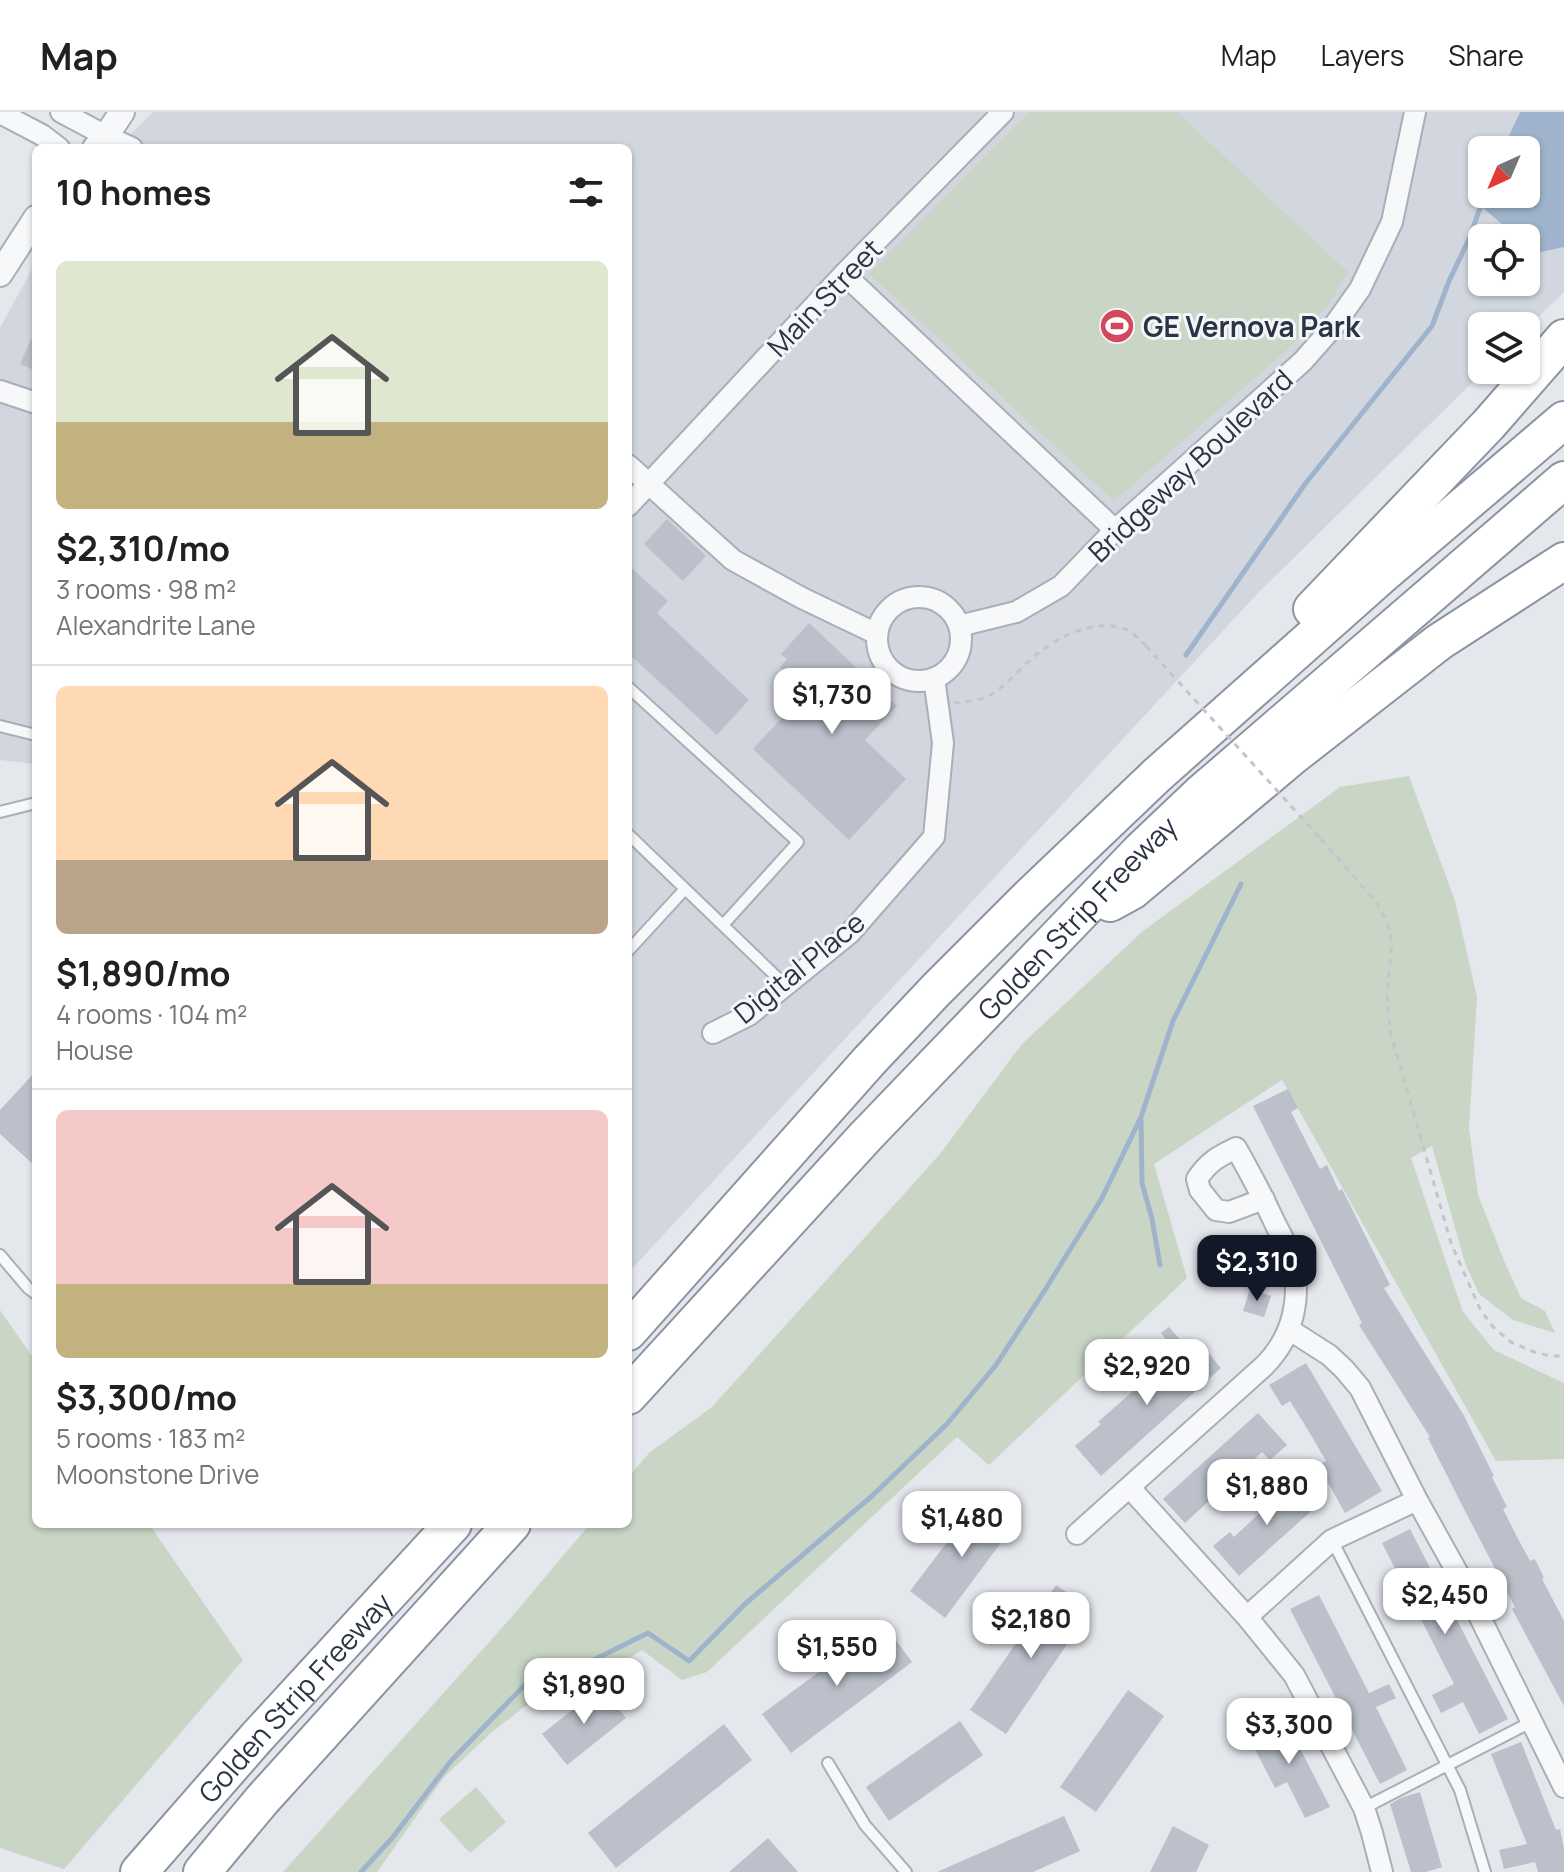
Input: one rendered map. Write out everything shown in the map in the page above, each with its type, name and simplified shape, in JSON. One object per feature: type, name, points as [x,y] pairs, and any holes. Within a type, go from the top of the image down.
[{"type":"highway","points":[[1157,775],[1489,424],[1564,338]]},
{"type":"highway","name":"Golden Strip Freeway","points":[[632,1328],[870,1060],[1027,899],[1157,775],[1382,575],[1564,420]]},
{"type":"highway","name":"Golden Strip Freeway","points":[[632,1392],[877,1125],[1141,850],[1200,794],[1564,480]]},
{"type":"highway","points":[[1069,924],[1132,891],[1293,756],[1439,642],[1564,561]]},
{"type":"highway","name":"Golden Strip Freeway","points":[[139,1872],[257,1737],[449,1528]]},
{"type":"highway","name":"Golden Strip Freeway","points":[[202,1872],[262,1800],[508,1528]]},
{"type":"street","points":[[61,112],[100,142],[122,112]]},
{"type":"street","name":"Main Street","points":[[632,502],[844,274],[1003,112]]},
{"type":"street","name":"Bridgeway Boulevard","points":[[959,626],[1016,612],[1061,586],[1115,530],[1303,361],[1333,327],[1360,289],[1392,222],[1415,112]]},
{"type":"street","points":[[0,113],[54,144]]},
{"type":"street","points":[[0,274],[32,224]]},
{"type":"street","points":[[844,274],[1115,530]]},
{"type":"street","points":[[0,391],[32,402]]},
{"type":"street","points":[[632,469],[733,560],[877,634]]},
{"type":"street","points":[[929,598],[943,604],[953,613],[959,626],[960,651],[954,663],[934,678],[920,681],[906,679],[884,661],[878,648],[877,634],[881,620],[901,600],[929,598]]},
{"type":"street","name":"Digital Place","points":[[713,1033],[749,1015],[850,933],[934,837],[943,743],[934,678]]},
{"type":"street","points":[[1077,1534],[1264,1366],[1290,1330],[1296,1304],[1296,1282],[1290,1253],[1264,1199]]},
{"type":"street","points":[[1290,1330],[1329,1355],[1360,1388],[1461,1579],[1564,1787]]},
{"type":"street","points":[[1130,1488],[1247,1617],[1294,1675],[1364,1808],[1382,1872]]},
{"type":"street","points":[[1247,1617],[1332,1540],[1417,1500]]},
{"type":"lane","points":[[632,691],[798,842],[723,925]]},
{"type":"lane","points":[[0,726],[32,734]]},
{"type":"lane","points":[[0,812],[32,804]]},
{"type":"lane","points":[[632,838],[785,985]]},
{"type":"lane","points":[[632,947],[685,889]]},
{"type":"lane","points":[[0,1255],[32,1291]]},
{"type":"lane","points":[[1332,1540],[1460,1790],[1485,1872]]},
{"type":"lane","points":[[1364,1808],[1531,1722]]},
{"type":"lane","points":[[828,1763],[865,1825],[906,1872]]},
{"type":"path","points":[[938,705],[987,697],[1039,652],[1088,628],[1111,626],[1128,631],[1146,646],[1377,903],[1388,924],[1392,944],[1387,995],[1390,1031],[1447,1230],[1480,1309],[1493,1327],[1511,1342],[1534,1352],[1564,1356]]},
{"type":"shaded area","points":[[153,112],[1564,112],[1564,292],[1540,315],[1540,312],[1468,312],[1468,384],[1471,384],[1258,593],[632,1269],[632,144],[120,144]]},
{"type":"shaded area","points":[[32,269],[32,764],[0,760],[0,328]]},
{"type":"green space","name":"GE Vernova Park","points":[[1030,112],[1177,112],[1348,272],[1329,304],[1289,348],[1114,501],[869,274]]},
{"type":"green space","points":[[1409,776],[1455,901],[1477,997],[1469,1128],[1478,1195],[1521,1298],[1545,1311],[1555,1333],[1513,1320],[1479,1294],[1465,1263],[1432,1146],[1411,1158],[1463,1312],[1494,1350],[1564,1383],[1564,1459],[1496,1461],[1282,1080],[1154,1164],[1187,1278],[989,1465],[957,1437],[707,1672],[682,1680],[642,1650],[618,1665],[550,1687],[493,1731],[444,1777],[377,1872],[283,1872],[509,1620],[587,1528],[632,1528],[632,1473],[649,1453],[712,1407],[940,1154],[1022,1044],[1143,931],[1340,787]]},
{"type":"green space","points":[[0,1310],[32,1356],[32,1528],[152,1528],[243,1660],[64,1869],[0,1848]]},
{"type":"green space","points":[[476,1787],[506,1822],[470,1853],[439,1819]]},
{"type":"water","points":[[1525,112],[1564,112],[1564,247],[1540,252],[1540,224],[1502,224],[1483,208],[1540,208],[1540,136],[1511,136]]},
{"type":"building","points":[[32,337],[32,369],[20,364]]},
{"type":"building","points":[[667,519],[706,556],[683,581],[644,544]]},
{"type":"building","points":[[632,569],[668,601],[657,613],[749,700],[717,735],[632,657]]},
{"type":"building","points":[[809,623],[897,706],[865,740],[906,779],[849,840],[753,749],[807,691],[780,667],[787,659],[781,654]]},
{"type":"building","points":[[32,1075],[32,1163],[0,1134],[0,1110]]},
{"type":"building","points":[[1288,1089],[1298,1108],[1291,1112],[1320,1169],[1327,1165],[1339,1191],[1342,1189],[1390,1285],[1384,1288],[1463,1414],[1494,1476],[1507,1507],[1503,1509],[1530,1561],[1535,1559],[1564,1621],[1564,1706],[1512,1609],[1515,1607],[1430,1437],[1359,1325],[1362,1323],[1253,1106]]},
{"type":"building","points":[[1250,1289],[1271,1296],[1264,1317],[1243,1311]]},
{"type":"building","points":[[1169,1327],[1191,1352],[1200,1343],[1221,1368],[1101,1476],[1075,1446],[1141,1384],[1148,1391],[1182,1360],[1161,1333]]},
{"type":"building","points":[[1306,1363],[1382,1491],[1345,1513],[1318,1465],[1326,1461],[1311,1435],[1290,1401],[1282,1406],[1269,1385]]},
{"type":"building","points":[[1258,1413],[1287,1445],[1270,1460],[1262,1452],[1185,1523],[1163,1499]]},
{"type":"building","points":[[1293,1475],[1319,1504],[1239,1576],[1213,1546],[1230,1532],[1234,1537],[1280,1494],[1276,1490]]},
{"type":"building","points":[[980,1499],[1014,1525],[945,1618],[910,1591]]},
{"type":"building","points":[[1410,1529],[1508,1719],[1479,1734],[1463,1702],[1441,1713],[1432,1695],[1454,1684],[1382,1543]]},
{"type":"building","points":[[1056,1585],[1091,1609],[1006,1734],[970,1710]]},
{"type":"building","points":[[1319,1595],[1369,1693],[1389,1684],[1396,1698],[1376,1707],[1407,1770],[1380,1784],[1290,1609]]},
{"type":"building","points":[[884,1624],[912,1662],[791,1753],[762,1714]]},
{"type":"building","points":[[601,1687],[626,1718],[567,1765],[542,1734]]},
{"type":"building","points":[[1128,1690],[1164,1716],[1096,1812],[1060,1787]]},
{"type":"building","points":[[1284,1717],[1330,1807],[1305,1818],[1287,1782],[1275,1788],[1248,1736]]},
{"type":"building","points":[[960,1721],[983,1755],[889,1821],[866,1787]]},
{"type":"building","points":[[724,1724],[752,1760],[616,1868],[588,1833]]},
{"type":"building","points":[[1521,1742],[1556,1830],[1560,1829],[1564,1872],[1538,1872],[1535,1862],[1504,1869],[1499,1850],[1527,1844],[1491,1754]]},
{"type":"building","points":[[1420,1792],[1442,1867],[1411,1872],[1390,1804]]},
{"type":"building","points":[[1064,1816],[1080,1851],[1033,1872],[937,1872]]},
{"type":"building","points":[[1173,1826],[1209,1845],[1196,1872],[1150,1872]]},
{"type":"building","points":[[768,1838],[798,1872],[729,1872]]},
{"type":"waterway","points":[[1512,135],[1523,112]]},
{"type":"waterway","points":[[1186,655],[1305,484],[1432,326],[1480,208]]},
{"type":"waterway","points":[[361,1872],[393,1837],[451,1761],[547,1662],[577,1668],[648,1633],[689,1661],[746,1603],[872,1496],[947,1424],[996,1365],[1102,1198],[1141,1117],[1173,1021],[1241,884]]},
{"type":"waterway","points":[[1141,1118],[1142,1183],[1160,1265]]},
{"type":"place","name":"GE Vernova Park","points":[[1117,326]]}]
